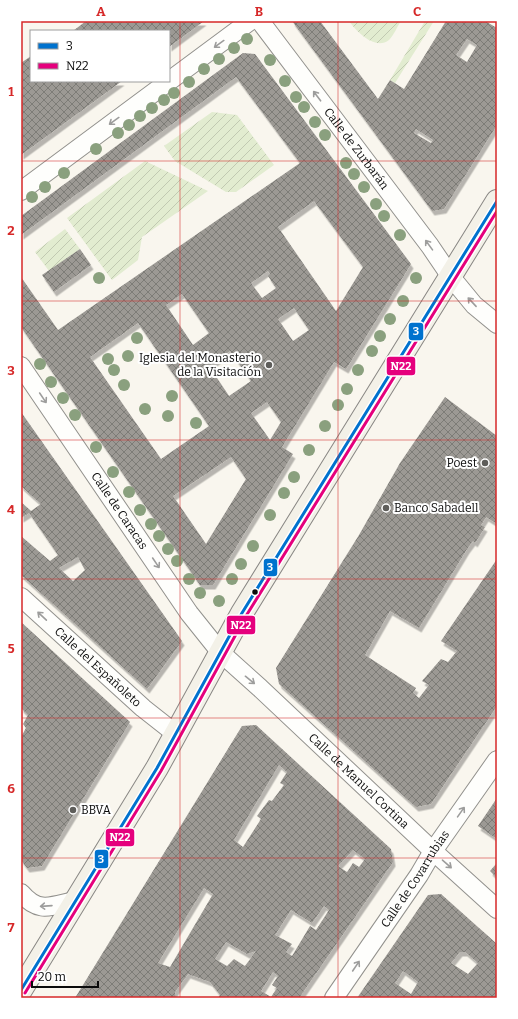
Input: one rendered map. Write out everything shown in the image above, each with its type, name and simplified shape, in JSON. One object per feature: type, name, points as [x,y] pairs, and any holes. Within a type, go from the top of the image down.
[{"type":"main road","points":[[21,990],[176,734],[251,599],[497,201]]},
{"type":"street","points":[[170,80],[250,21]]},
{"type":"street","name":"Calle de Zurbarán","points":[[260,21],[430,246],[451,277],[474,305],[497,324]]},
{"type":"street","points":[[21,190],[167,82]]},
{"type":"street","name":"Calle de Caracas","points":[[21,366],[190,613],[221,654]]},
{"type":"street","name":"Calle del Españoleto","points":[[21,597],[143,708],[176,734]]},
{"type":"street","name":"Calle de Manuel Cortina","points":[[221,654],[265,693],[433,851],[497,908]]},
{"type":"street","name":"Calle de Covarrubias","points":[[334,998],[419,875],[433,851],[497,760]]},
{"type":"street","points":[[21,893],[28,901],[41,908],[75,901]]},
{"type":"green space","points":[[349,21],[401,21],[389,40],[384,43],[378,43],[366,38],[356,30]]},
{"type":"green space","points":[[425,21],[434,21],[395,83],[390,80]]},
{"type":"green space","points":[[212,112],[237,115],[274,165],[236,192],[226,192],[175,161],[164,146]]},
{"type":"green space","points":[[145,161],[208,191],[142,237],[138,260],[112,280],[67,218]]},
{"type":"green space","points":[[65,229],[80,249],[49,271],[35,252]]},
{"type":"building","points":[[86,21],[204,21],[170,46],[170,30],[74,30]]},
{"type":"building","points":[[292,21],[320,21],[378,99],[390,80],[404,89],[446,21],[485,21],[497,28],[497,125],[444,209],[432,211]],"holes":[[[467,39],[477,45],[467,62],[456,55]],[[416,129],[433,140],[431,143],[414,133]]]},
{"type":"building","points":[[243,53],[255,54],[411,264],[346,369],[334,362],[282,447],[293,454],[213,585],[200,585],[21,327],[21,277],[58,330],[300,163],[236,77],[21,235],[21,216]],"holes":[[[314,201],[363,267],[336,311],[278,227]],[[268,271],[270,274],[268,276],[276,288],[262,298],[251,283]],[[182,294],[209,333],[193,345],[166,305]],[[294,308],[309,330],[293,341],[278,319]],[[138,323],[209,426],[161,459],[90,357]],[[230,351],[251,381],[229,396],[209,366]],[[267,402],[281,422],[270,440],[251,413]],[[231,457],[246,479],[206,544],[173,496]]]},
{"type":"building","points":[[30,57],[30,82],[121,82],[21,155],[21,63]]},
{"type":"building","points":[[80,249],[91,265],[54,292],[42,275]]},
{"type":"building","points":[[445,397],[497,436],[497,524],[486,517],[481,525],[485,527],[475,543],[473,541],[467,549],[419,628],[390,611],[365,655],[416,688],[413,693],[419,698],[429,685],[422,681],[441,659],[448,662],[457,651],[441,641],[497,559],[497,706],[431,804],[416,807],[279,684],[276,668],[359,535],[400,463]]},
{"type":"building","points":[[21,412],[182,641],[147,689],[21,575],[21,536],[50,561],[58,555],[29,513],[21,518],[21,502],[31,511],[41,504],[21,486]],"holes":[[[78,557],[85,570],[73,581],[59,568]]]},
{"type":"building","points":[[21,622],[130,722],[42,866],[27,868],[21,860],[21,737],[26,728],[23,724],[28,715],[21,708]]},
{"type":"building","points":[[256,725],[391,849],[393,862],[299,998],[218,998],[220,995],[210,982],[188,974],[175,992],[176,998],[75,998],[242,726]],"holes":[[[279,765],[287,772],[280,783],[284,785],[272,801],[269,800],[257,816],[261,819],[243,847],[234,840]],[[353,850],[365,859],[359,867],[353,863],[347,872],[338,866]],[[204,888],[213,894],[170,967],[158,963]],[[324,906],[329,910],[316,930],[310,926],[292,956],[286,952],[292,944],[275,935],[291,910],[312,923]],[[226,942],[247,954],[256,951],[245,966],[234,959],[227,966],[215,959]],[[273,972],[278,976],[272,985],[277,988],[271,997],[261,991]]]},
{"type":"building","points":[[497,798],[497,839],[478,826]]},
{"type":"building","points":[[497,863],[497,878],[490,871]]},
{"type":"building","points":[[441,894],[497,944],[497,998],[357,998],[428,895]],"holes":[[[460,952],[465,952],[478,963],[468,974],[451,963]],[[403,971],[418,982],[411,994],[395,983]]]},
{"type":"transit line","name":"3","points":[[21,990],[157,768],[242,613],[497,201]]},
{"type":"transit line","name":"N22","points":[[25,993],[161,771],[246,616],[497,211]]},
{"type":"place","name":"Iglesia del Monasterio de la Visitación","points":[[269,365]]},
{"type":"place","name":"Poest","points":[[485,463]]},
{"type":"place","name":"Banco Sabadell","points":[[386,508]]},
{"type":"place","name":"BBVA","points":[[73,810]]}]
